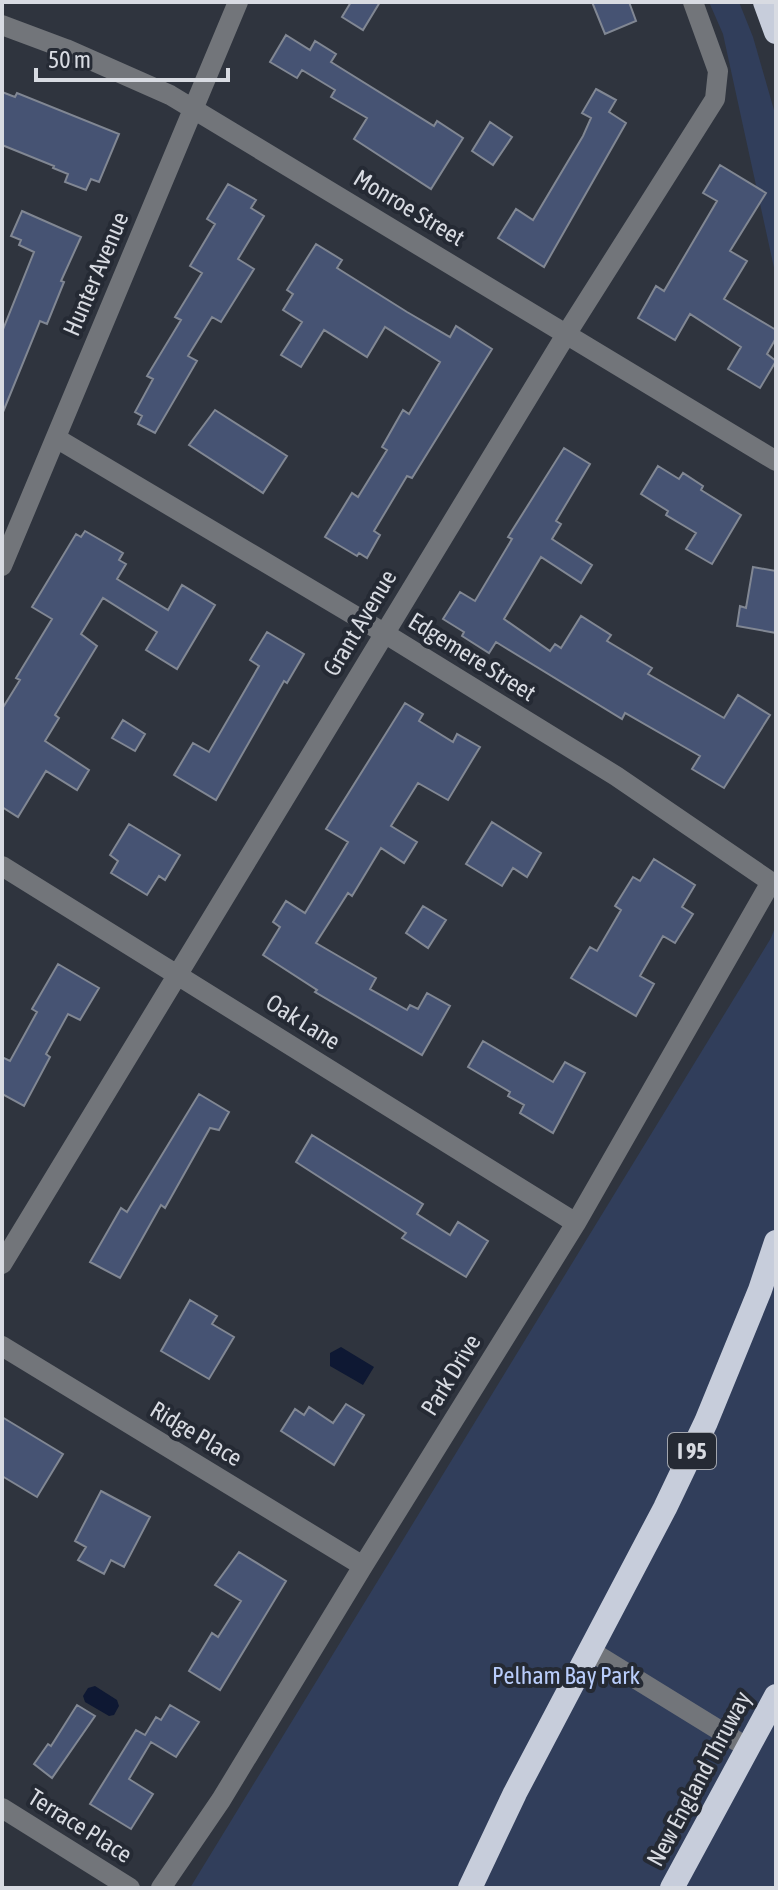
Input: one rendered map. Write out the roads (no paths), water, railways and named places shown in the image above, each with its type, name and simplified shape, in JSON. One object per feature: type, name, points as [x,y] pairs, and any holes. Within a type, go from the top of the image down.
[{"type":"highway","points":[[765,2],[776,32]]},
{"type":"highway","name":"I 95","points":[[470,1888],[706,1422],[760,1290],[776,1242]]},
{"type":"highway","name":"New England Thruway","points":[[672,1888],[776,1696]]},
{"type":"street","name":"Hunter Avenue","points":[[2,566],[238,2]]},
{"type":"street","name":"Grant Avenue","points":[[2,1264],[567,333],[715,99],[718,71],[693,2]]},
{"type":"street","name":"Monroe Street","points":[[2,25],[79,54],[170,95],[776,461]]},
{"type":"street","name":"Edgemere Street","points":[[56,438],[384,633],[616,776],[771,882]]},
{"type":"street","name":"Oak Lane","points":[[2,866],[576,1223]]},
{"type":"street","name":"Park Drive","points":[[161,1888],[221,1800],[576,1223],[771,882]]},
{"type":"street","name":"Ridge Place","points":[[2,1346],[363,1566]]},
{"type":"street","points":[[589,1650],[748,1748]]},
{"type":"street","name":"Terrace Place","points":[[2,1808],[130,1888]]},
{"type":"park label","name":"Pelham Bay Park","points":[[566,1676]]}]
